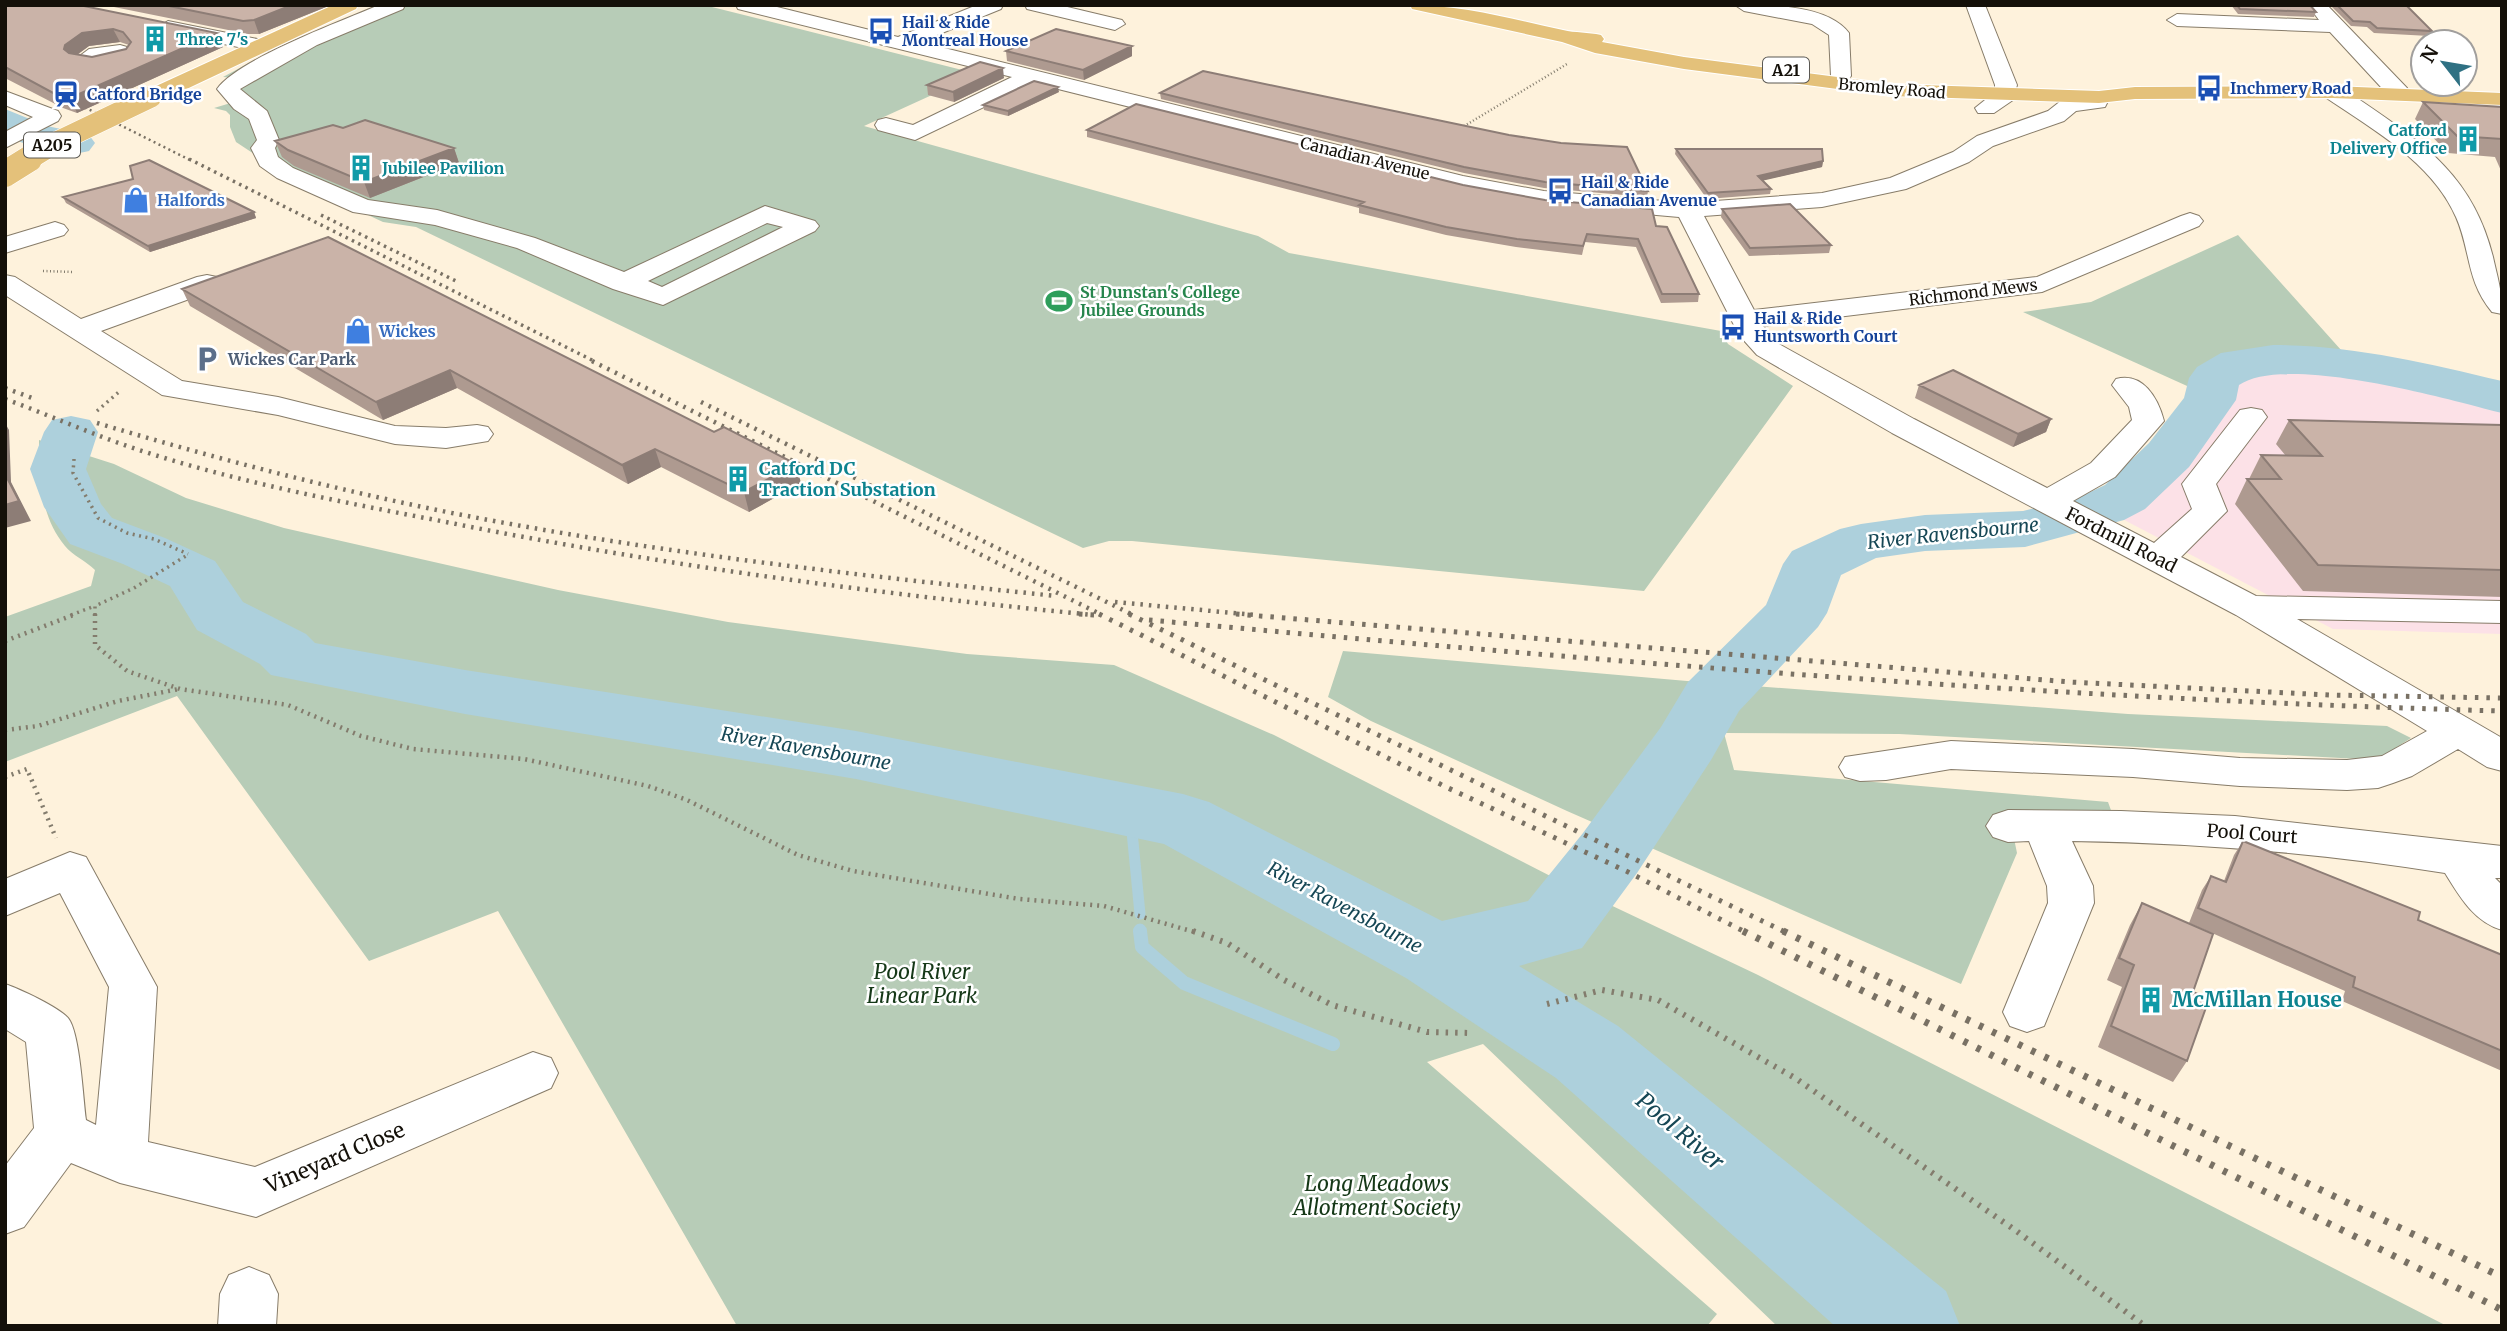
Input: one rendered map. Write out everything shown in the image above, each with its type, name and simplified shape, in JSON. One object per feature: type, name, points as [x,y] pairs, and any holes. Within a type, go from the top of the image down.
[{"type":"highway","name":"A205","points":[[5,174],[57,142],[349,5]]},
{"type":"highway","name":"A205","points":[[290,34],[374,5]]},
{"type":"highway","name":"Bromley Road","points":[[1419,5],[1568,37],[1841,76],[1994,109],[2135,93],[2399,93],[2502,99]]},
{"type":"highway","name":"Bromley Road","points":[[1568,37],[1595,47],[1750,73],[1891,90],[1965,94]]},
{"type":"highway","name":"Bromley Road","points":[[1994,109],[2101,87],[2135,93]]},
{"type":"street","points":[[396,5],[310,41],[236,80],[229,89],[242,104],[259,116],[268,140],[263,148],[268,161],[285,173],[362,207],[437,218],[526,243],[573,260],[623,283],[663,297],[806,226],[765,214],[623,283]]},
{"type":"street","points":[[901,43],[994,5]]},
{"type":"street","points":[[1034,5],[1115,24]]},
{"type":"street","points":[[1744,5],[1818,19],[1839,33],[1841,76]]},
{"type":"street","points":[[1975,5],[1994,109]]},
{"type":"street","points":[[2316,5],[2399,93]]},
{"type":"street","name":"Canadian Avenue","points":[[762,7],[1503,192],[1688,210],[1822,200],[1897,184],[1961,157],[1994,109]]},
{"type":"street","points":[[2177,20],[2336,26]]},
{"type":"street","points":[[146,22],[262,46]]},
{"type":"street","points":[[163,47],[210,37]]},
{"type":"street","points":[[886,125],[915,133],[1033,75]]},
{"type":"street","points":[[2333,92],[2421,156],[2441,176],[2467,215],[2478,245],[2486,285],[2502,306]]},
{"type":"street","points":[[1965,94],[2029,126],[2056,116],[2070,105],[2097,102],[2099,97]]},
{"type":"street","points":[[5,97],[50,115],[7,140]]},
{"type":"street","name":"Fordmill Road","points":[[1688,210],[1753,335],[1767,349],[1903,426],[2249,607],[2502,757]]},
{"type":"street","name":"Richmond Mews","points":[[1745,320],[2042,284],[2190,221]]},
{"type":"street","points":[[5,245],[55,230]]},
{"type":"street","points":[[5,283],[173,389],[278,405],[395,435],[446,438],[477,433]]},
{"type":"street","points":[[79,329],[207,283]]},
{"type":"street","points":[[2047,502],[2104,470],[2148,421],[2144,405],[2127,385]]},
{"type":"street","points":[[2158,559],[2210,512],[2199,484],[2251,417]]},
{"type":"street","points":[[2249,607],[2502,612]]},
{"type":"street","points":[[1860,767],[1886,766],[1951,755],[2347,775],[2378,773],[2397,766],[2456,732]]},
{"type":"street","name":"Pool Court","points":[[2027,1012],[2071,903],[2070,886],[2026,826],[2124,827],[2305,838],[2385,846],[2459,859],[2502,862]]},
{"type":"street","points":[[2459,859],[2479,891],[2502,913]]},
{"type":"street","points":[[5,899],[70,869],[133,987],[120,1159]]},
{"type":"street","points":[[5,1004],[50,1032],[61,1134],[5,1209]]},
{"type":"street","name":"Vineyard Close","points":[[61,1134],[120,1159],[256,1192],[533,1073]]},
{"type":"path","points":[[1456,132],[1595,47]]},
{"type":"path","points":[[97,411],[124,388]]},
{"type":"path","points":[[5,641],[134,588],[189,554],[127,533],[98,518],[73,473],[74,458]]},
{"type":"path","points":[[95,606],[94,645],[127,671],[180,689],[288,705],[361,736],[413,749],[524,759],[648,786],[687,800],[798,855],[853,871],[1006,897],[1104,906],[1227,943],[1284,980],[1332,1005],[1427,1032],[1472,1034]]},
{"type":"path","points":[[5,730],[38,726],[118,701],[180,689]]},
{"type":"path","points":[[5,777],[27,769],[70,869]]},
{"type":"path","points":[[1547,1004],[1602,990],[1658,1000],[1795,1079],[2015,1230],[2145,1326]]},
{"type":"shaded area","points":[[2291,364],[2356,370],[2502,402],[2502,634],[2333,629],[2107,511],[2133,501],[2217,405],[2220,388],[2237,374]]},
{"type":"green space","name":"St Dunstan's College Jubilee Grounds","points":[[391,5],[704,5],[978,74],[864,126],[1258,236],[1289,253],[1721,331],[1728,344],[1793,386],[1644,591],[1132,541],[1109,541],[1083,548],[416,227],[383,222],[295,181],[236,142],[230,127],[230,115],[214,108],[234,102],[234,78],[223,77],[262,56]]},
{"type":"green space","points":[[2238,235],[2350,360],[2289,354],[2243,358],[2223,364],[2207,374],[2196,390],[2023,312],[2091,302]]},
{"type":"green space","name":"Pool River Linear Park","points":[[39,440],[114,464],[186,498],[284,528],[558,590],[728,622],[967,654],[1114,665],[1274,735],[1564,883],[1758,975],[2447,1326],[1777,1326],[1483,1044],[1427,1062],[1717,1314],[1707,1326],[737,1326],[498,911],[369,961],[177,696],[5,762],[5,617],[91,586],[95,570],[68,549],[50,522],[41,482]]},
{"type":"green space","points":[[1343,651],[1687,681],[2128,714],[2387,726],[2411,738],[2377,760],[1899,734],[1724,733],[1734,770],[2108,802],[2112,813],[2011,824],[2017,853],[1961,984],[1567,811],[1371,721],[1328,697]]},
{"type":"building","points":[[5,5],[79,5],[217,33],[70,98],[55,94],[5,67]],"holes":[[[113,29],[123,32],[131,42],[126,49],[92,57],[69,53],[64,49],[65,45],[82,33]]]},
{"type":"building","points":[[164,5],[292,5],[254,20],[243,21]]},
{"type":"building","points":[[2237,5],[2310,5],[2316,12],[2240,9]]},
{"type":"building","points":[[2337,5],[2406,5],[2429,28],[2377,28],[2370,22],[2353,21]]},
{"type":"building","points":[[1056,29],[1132,46],[1083,70],[1006,51]]},
{"type":"building","points":[[980,62],[1003,68],[953,92],[927,85]]},
{"type":"building","points":[[1203,71],[1509,135],[1561,143],[1627,147],[1648,191],[1545,182],[1464,167],[1160,93]]},
{"type":"building","points":[[1034,81],[1058,87],[1008,111],[983,105]]},
{"type":"building","points":[[2423,102],[2502,107],[2502,139],[2457,136]]},
{"type":"building","points":[[1136,104],[1463,185],[1545,200],[1652,209],[1656,226],[1667,227],[1699,294],[1662,294],[1638,239],[1587,234],[1583,246],[1517,239],[1446,227],[1359,205],[1364,202],[1087,130]]},
{"type":"building","points":[[365,120],[454,148],[364,182],[288,150],[275,141],[333,125],[343,128]]},
{"type":"building","points":[[1676,149],[1822,149],[1823,161],[1758,176],[1771,189],[1708,193]]},
{"type":"building","points":[[149,160],[254,212],[148,246],[63,197],[133,179],[130,166]]},
{"type":"building","points":[[1790,204],[1831,245],[1750,248],[1722,209]]},
{"type":"building","points":[[328,237],[714,432],[724,427],[796,464],[744,492],[655,449],[622,465],[450,370],[376,402],[182,289]]},
{"type":"building","points":[[1953,370],[2051,419],[2018,434],[1919,385]]},
{"type":"building","points":[[2289,420],[2502,425],[2502,570],[2318,565],[2247,479],[2281,479],[2261,455],[2322,456]]},
{"type":"building","points":[[5,474],[19,501],[5,505]]},
{"type":"building","points":[[2243,841],[2420,912],[2418,920],[2502,955],[2502,1051],[2353,987],[2355,977],[2198,908],[2211,876],[2226,882]]},
{"type":"building","name":"McMillan House","points":[[2142,903],[2213,934],[2193,992],[2209,999],[2187,1061],[2111,1026],[2134,965],[2119,958]]},
{"type":"waterway","name":"River Ravensbourne","points":[[5,120],[36,135],[75,143]]},
{"type":"waterway","name":"River Ravensbourne","points":[[1435,955],[1554,926],[1610,853],[1686,743],[1712,698],[1795,613],[1814,564],[1861,542],[1925,533],[2025,529],[2103,508],[2125,497],[2169,455],[2210,400],[2215,378],[2243,363],[2273,360],[2339,363],[2407,374],[2502,397]]},
{"type":"waterway","name":"River Ravensbourne","points":[[71,432],[58,469],[73,507],[91,531],[144,551],[193,574],[220,616],[283,649],[294,660],[465,692],[856,755],[1183,821],[1435,955]]},
{"type":"waterway","points":[[1130,811],[1140,914]]},
{"type":"waterway","points":[[1140,931],[1142,947],[1184,983],[1333,1044]]},
{"type":"waterway","name":"Pool River","points":[[1435,955],[1587,1052],[1910,1326]]},
{"type":"railway","points":[[70,100],[192,161]]},
{"type":"railway","points":[[189,159],[596,362]]},
{"type":"railway","points":[[321,215],[456,281]]},
{"type":"railway","points":[[592,361],[1102,615]]},
{"type":"railway","points":[[5,388],[35,399]]},
{"type":"railway","points":[[5,399],[174,461],[368,507],[688,565],[931,598],[1094,615],[1079,614]]},
{"type":"railway","points":[[701,402],[1133,615]]},
{"type":"railway","points":[[97,423],[318,483],[407,504],[527,527],[753,561],[1056,596]]},
{"type":"railway","points":[[1115,602],[1255,615]]},
{"type":"railway","points":[[1099,614],[1446,787],[1628,872],[1747,933]]},
{"type":"railway","points":[[1129,614],[1787,933]]},
{"type":"railway","points":[[1236,614],[2070,682],[2329,695],[2502,698]]},
{"type":"railway","points":[[1149,620],[1656,664],[1994,688],[2502,711]]},
{"type":"railway","points":[[1743,931],[1747,933]]},
{"type":"railway","points":[[1783,931],[2502,1277]]},
{"type":"railway","points":[[1747,933],[2502,1310]]},
{"type":"place","name":"Hail & Ride Montreal House","points":[[881,31]]},
{"type":"place","name":"Three 7's","points":[[155,39]]},
{"type":"place","name":"Inchmery Road","points":[[2209,88]]},
{"type":"place","name":"Catford Bridge","points":[[66,94]]},
{"type":"place","name":"Catford Delivery Office","points":[[2468,139]]},
{"type":"place","name":"Jubilee Pavilion","points":[[361,168]]},
{"type":"place","name":"Hail & Ride Canadian Avenue","points":[[1560,191]]},
{"type":"place","name":"Halfords","points":[[136,200]]},
{"type":"place","name":"St Dunstan's College Jubilee Grounds","points":[[1059,301]]},
{"type":"place","name":"Hail & Ride Huntsworth Court","points":[[1733,327]]},
{"type":"place","name":"Wickes","points":[[358,331]]},
{"type":"place","name":"Wickes Car Park","points":[[207,359]]},
{"type":"place","name":"Catford DC Traction Substation","points":[[738,479]]},
{"type":"place","name":"McMillan House","points":[[2151,1000]]},
{"type":"park label","name":"Long Meadows Allotment Society","points":[[1377,1196]]}]
